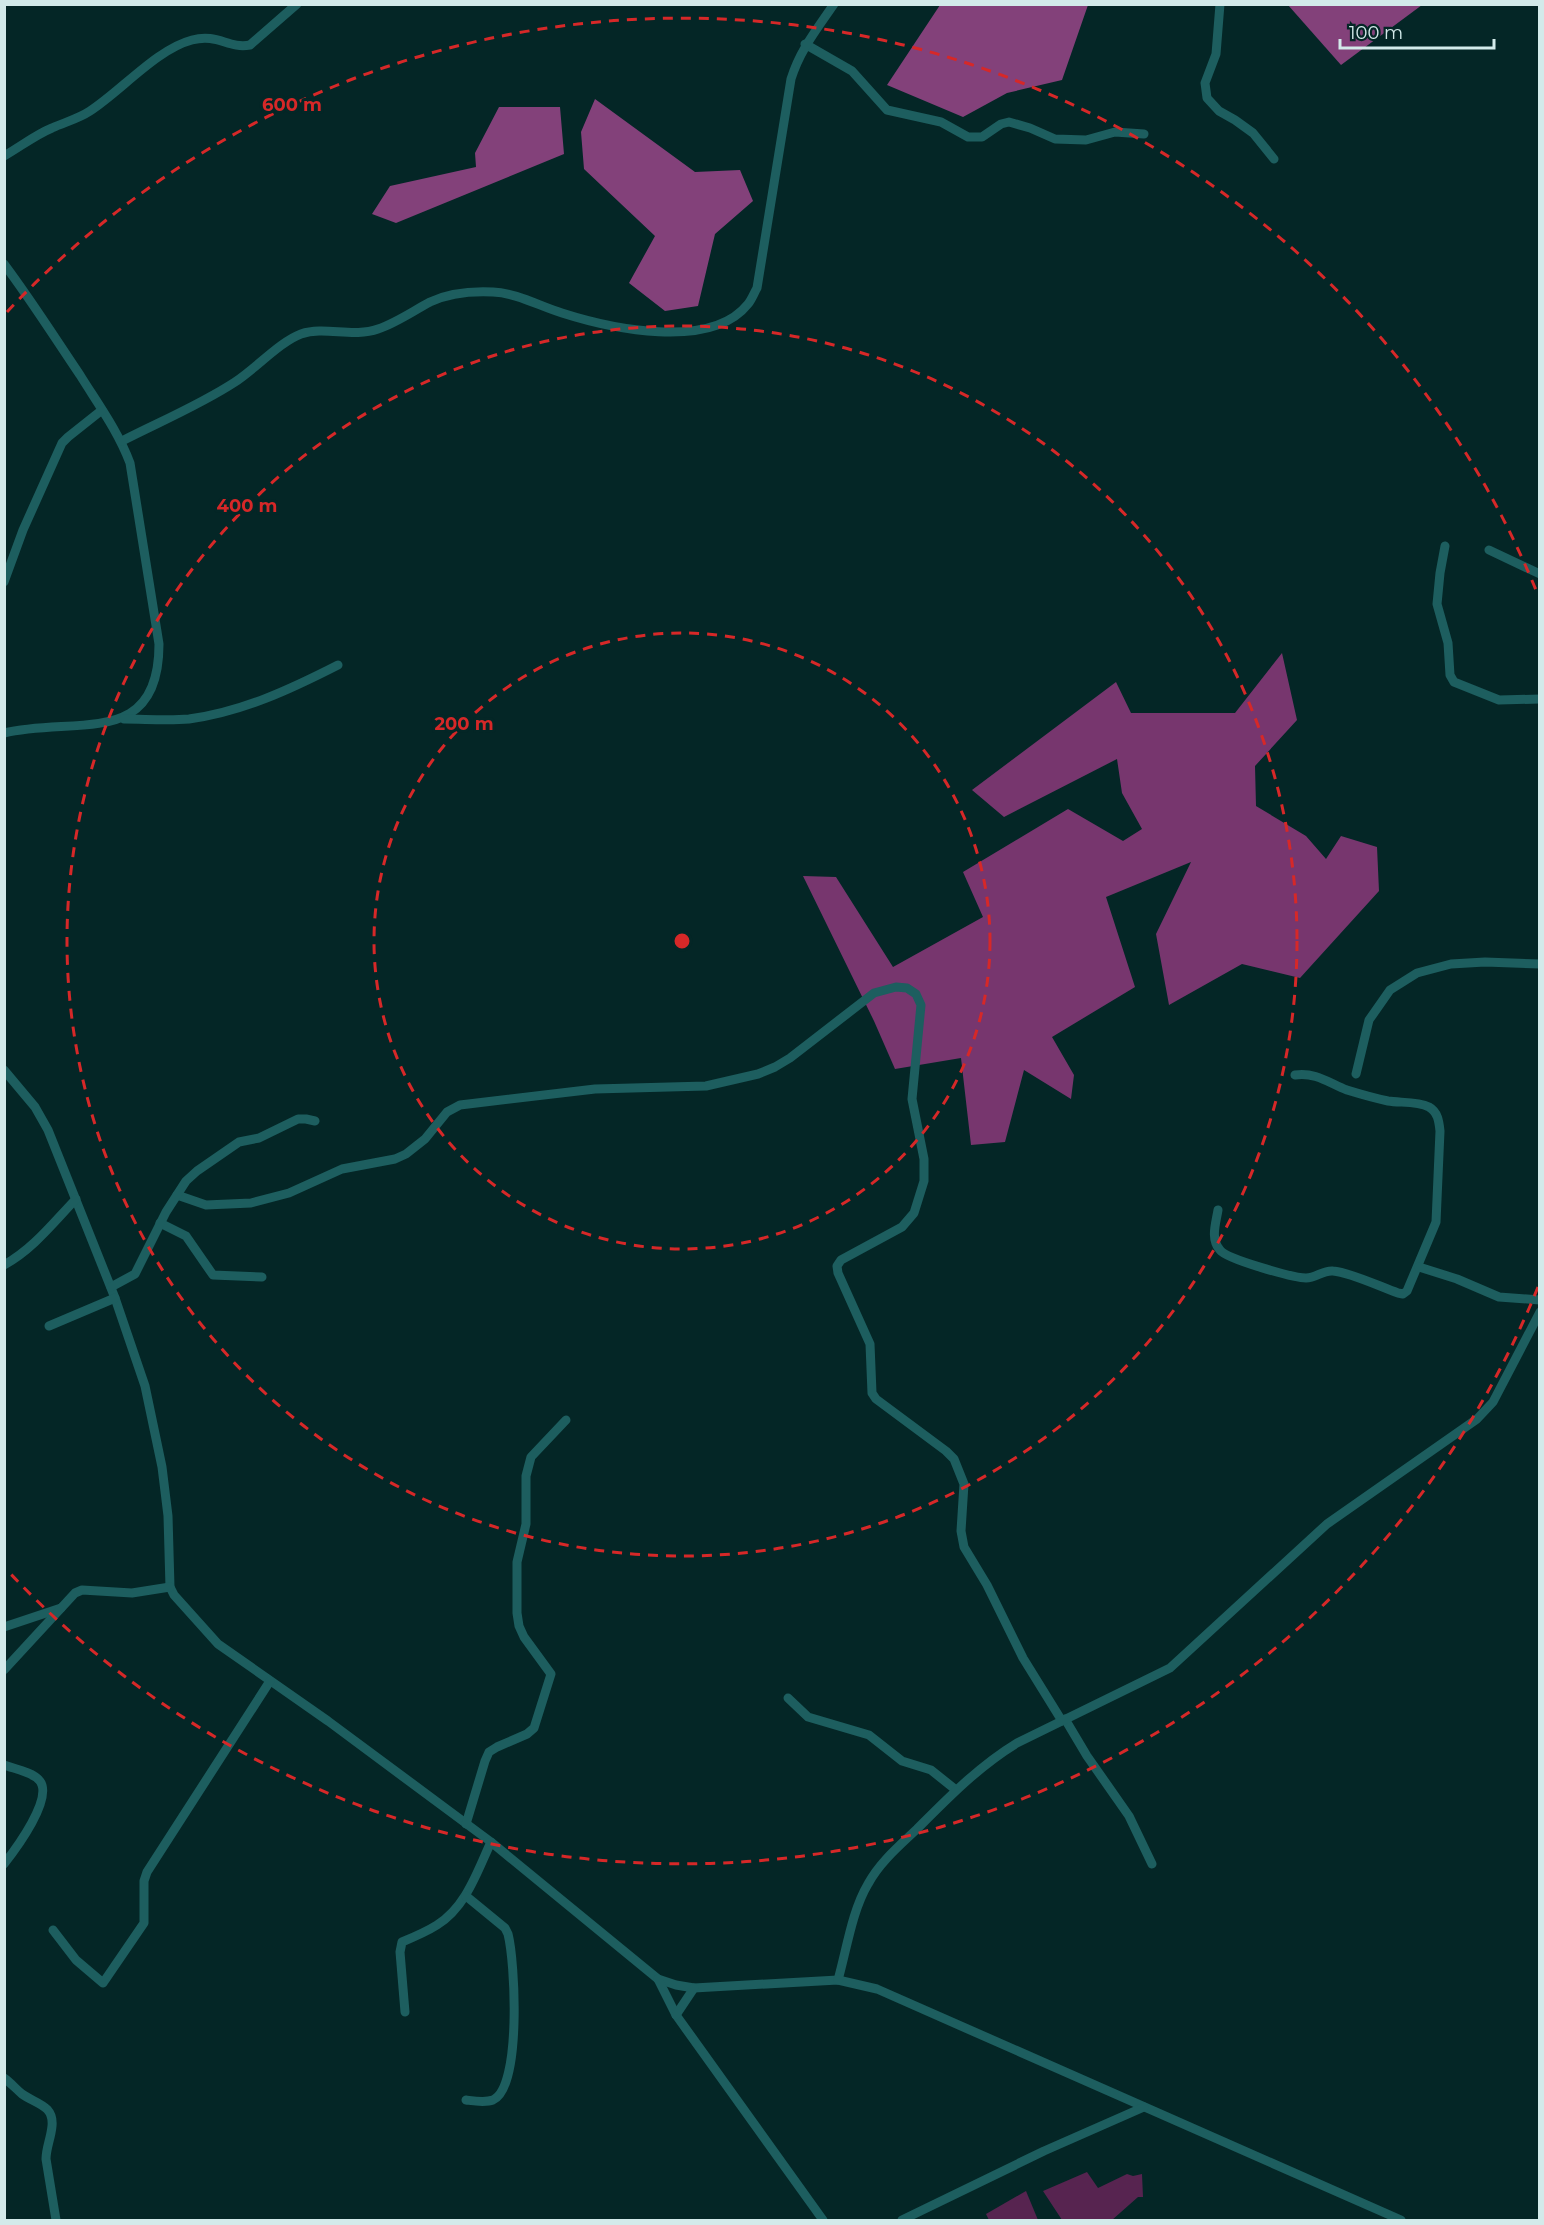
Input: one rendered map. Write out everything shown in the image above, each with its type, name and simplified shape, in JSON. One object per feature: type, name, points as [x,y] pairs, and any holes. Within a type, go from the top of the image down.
[{"type":"street","points":[[4,156],[43,132],[91,110],[180,45],[205,38],[216,38],[242,46],[250,45],[297,4]]},
{"type":"street","points":[[122,441],[228,387],[294,337],[314,332],[373,331],[449,295],[493,292],[511,294],[608,327],[637,331],[694,330],[717,324],[735,315],[748,304],[757,288],[791,79],[805,45],[834,4]]},
{"type":"street","points":[[1220,4],[1216,54],[1204,83],[1207,98],[1219,111],[1253,133],[1274,159]]},
{"type":"street","points":[[805,45],[852,71],[887,110],[940,122],[968,137],[982,137],[1001,124],[1009,122],[1055,139],[1086,140],[1115,132],[1144,134]]},
{"type":"street","points":[[4,264],[49,327],[122,441],[130,463],[159,644],[159,665],[147,698],[138,708],[122,719]]},
{"type":"street","points":[[4,582],[23,530],[63,443],[68,436],[102,410]]},
{"type":"street","points":[[1445,546],[1437,604],[1449,643],[1450,675],[1454,682],[1498,700],[1539,699]]},
{"type":"street","points":[[1489,550],[1539,574]]},
{"type":"street","points":[[4,733],[37,727],[122,719],[199,717],[260,701],[338,665]]},
{"type":"street","points":[[1356,1074],[1369,1020],[1390,990],[1417,973],[1451,964],[1485,962],[1539,964]]},
{"type":"street","points":[[177,1195],[207,1205],[251,1203],[289,1193],[342,1169],[394,1159],[406,1154],[425,1139],[447,1112],[460,1105],[595,1089],[699,1087],[758,1074],[790,1058],[873,993],[896,987],[907,988],[916,994],[921,1005],[912,1100],[924,1159],[924,1181],[914,1213],[909,1221],[841,1260],[837,1266],[838,1273],[870,1344],[872,1393],[876,1399],[946,1450],[954,1459],[964,1484],[961,1531],[964,1547],[987,1585],[1023,1658],[1129,1816],[1152,1864]]},
{"type":"street","points":[[4,1070],[44,1122],[111,1287],[145,1386],[156,1433],[168,1515],[170,1587],[174,1595],[218,1644],[328,1721],[491,1842],[658,1979],[694,1988],[838,1980],[877,1989],[1401,2220]]},
{"type":"street","points":[[1218,1210],[1214,1232],[1219,1250],[1232,1258],[1300,1277],[1314,1277],[1325,1272],[1338,1272],[1403,1294],[1407,1291],[1419,1267],[1438,1214],[1439,1120],[1434,1112],[1420,1104],[1386,1100],[1346,1089],[1324,1078],[1304,1074],[1295,1075]]},
{"type":"street","points":[[111,1287],[135,1274],[160,1223],[191,1175],[239,1142],[259,1138],[298,1119],[315,1121]]},
{"type":"street","points":[[4,1266],[35,1244],[76,1199]]},
{"type":"street","points":[[160,1223],[186,1236],[213,1275],[262,1277]]},
{"type":"street","points":[[1419,1267],[1456,1278],[1499,1298],[1539,1300]]},
{"type":"street","points":[[49,1326],[115,1298]]},
{"type":"street","points":[[838,1980],[858,1908],[867,1885],[881,1865],[956,1790],[1003,1751],[1170,1668],[1327,1524],[1478,1419],[1493,1402],[1539,1312]]},
{"type":"street","points":[[466,1824],[484,1761],[489,1752],[534,1728],[551,1674],[524,1637],[519,1626],[517,1562],[526,1524],[526,1476],[531,1457],[566,1420]]},
{"type":"street","points":[[4,1670],[75,1593],[82,1590],[132,1593],[170,1587]]},
{"type":"street","points":[[4,1627],[63,1607]]},
{"type":"street","points":[[52,1930],[76,1960],[103,1983],[144,1923],[144,1881],[147,1872],[270,1681]]},
{"type":"street","points":[[788,1698],[808,1717],[869,1735],[902,1761],[931,1770],[956,1790]]},
{"type":"street","points":[[4,1765],[39,1779],[43,1792],[30,1827],[4,1864]]},
{"type":"street","points":[[405,2012],[400,1952],[402,1942],[437,1925],[453,1912],[466,1896],[491,1842]]},
{"type":"street","points":[[466,1896],[505,1928],[508,1934],[514,2019],[512,2055],[507,2082],[493,2100],[483,2102],[466,2100]]},
{"type":"street","points":[[658,1979],[676,2015],[823,2220]]},
{"type":"street","points":[[676,2015],[694,1988]]},
{"type":"street","points":[[4,2078],[21,2093],[44,2105],[50,2112],[52,2128],[46,2159],[56,2220]]},
{"type":"street","points":[[902,2220],[1044,2151],[1144,2107]]},
{"type":"shaded area","points":[[940,5],[1088,5],[1062,80],[1007,93],[963,117],[887,85]]},
{"type":"shaded area","points":[[1288,5],[1422,5],[1341,65]]},
{"type":"shaded area","points":[[595,99],[695,172],[740,170],[753,201],[715,234],[698,306],[665,311],[629,283],[655,236],[584,169],[581,132]]},
{"type":"shaded area","points":[[499,107],[560,107],[564,154],[396,223],[372,214],[390,186],[476,167],[475,153]]},
{"type":"shaded area","points":[[1282,653],[1297,720],[1255,766],[1256,806],[1306,836],[1326,859],[1341,836],[1377,847],[1379,891],[1300,978],[1242,964],[1169,1005],[1156,934],[1191,862],[1106,897],[1135,987],[1052,1037],[1074,1075],[1071,1099],[1024,1070],[1005,1142],[971,1145],[961,1058],[895,1069],[803,876],[836,877],[893,967],[983,917],[963,872],[1068,809],[1123,841],[1142,829],[1122,793],[1117,759],[1004,817],[972,790],[1116,682],[1131,713],[1235,713]]},
{"type":"shaded area","points":[[1087,2172],[1098,2188],[1127,2174],[1133,2176],[1142,2174],[1143,2197],[1138,2197],[1112,2220],[1062,2220],[1043,2191]]},
{"type":"shaded area","points":[[1026,2191],[1038,2220],[989,2220],[986,2214]]}]
